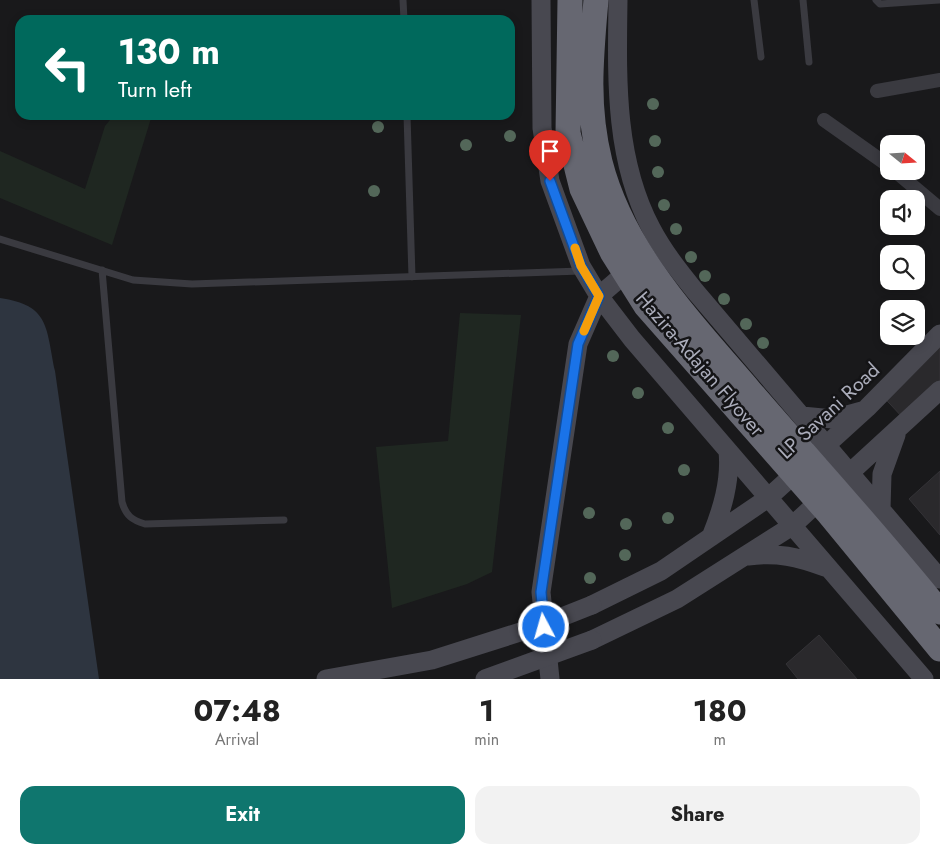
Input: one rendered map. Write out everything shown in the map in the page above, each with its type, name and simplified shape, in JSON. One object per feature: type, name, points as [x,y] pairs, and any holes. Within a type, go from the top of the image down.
[{"type":"highway","name":"Hazira-Adajan Flyover","points":[[570,0],[568,133],[582,189],[612,252],[646,306],[829,514],[940,649]]},
{"type":"highway","name":"Hazira-Adajan Flyover","points":[[596,0],[590,80],[591,115],[601,163],[624,225],[661,286],[940,612]]},
{"type":"street","points":[[541,0],[542,128],[550,181],[584,271],[599,296],[632,339],[924,679]]},
{"type":"street","points":[[618,0],[617,97],[625,150],[635,192],[651,228],[674,265],[940,579]]},
{"type":"street","points":[[876,90],[940,80]]},
{"type":"street","points":[[824,120],[880,160]]},
{"type":"street","points":[[906,180],[940,209]]},
{"type":"street","points":[[550,679],[541,592],[578,344],[599,296],[660,242]]},
{"type":"street","name":"LP Savani Road","points":[[326,679],[432,660],[530,629],[592,605],[662,571],[768,498],[867,408],[940,334]]},
{"type":"street","points":[[485,679],[592,640],[676,599],[792,526],[852,474],[940,390]]},
{"type":"street","points":[[802,416],[834,419],[867,408]]},
{"type":"street","points":[[881,509],[882,474],[890,448],[900,428]]},
{"type":"street","points":[[711,537],[725,495],[728,476],[728,451]]},
{"type":"street","points":[[744,556],[767,553],[784,554],[797,556],[829,569]]},
{"type":"lane","points":[[403,0],[404,15]]},
{"type":"lane","points":[[754,0],[761,57]]},
{"type":"lane","points":[[803,0],[809,62]]},
{"type":"lane","points":[[876,0],[880,4],[939,0]]},
{"type":"lane","points":[[407,120],[412,277]]},
{"type":"lane","points":[[0,239],[133,280],[192,284],[584,271]]},
{"type":"lane","points":[[102,270],[122,502],[126,513],[133,520],[145,524],[284,520]]},
{"type":"shaded area","points":[[110,120],[150,120],[112,245],[0,198],[0,151],[85,189],[105,126]]},
{"type":"shaded area","points":[[0,298],[16,301],[28,306],[37,313],[43,321],[50,342],[99,679],[0,679]]},
{"type":"shaded area","points":[[460,313],[521,315],[492,572],[467,584],[392,608],[376,447],[448,441]]},
{"type":"building","points":[[940,329],[940,385],[904,419],[876,389]]},
{"type":"building","points":[[940,471],[940,535],[909,499]]},
{"type":"building","points":[[819,635],[857,679],[798,679],[786,664]]},
{"type":"slow traffic","points":[[575,248],[581,266],[599,296],[584,331]]},
{"type":"route","points":[[544,627],[541,592],[578,344],[599,296],[581,266],[550,181]]}]
